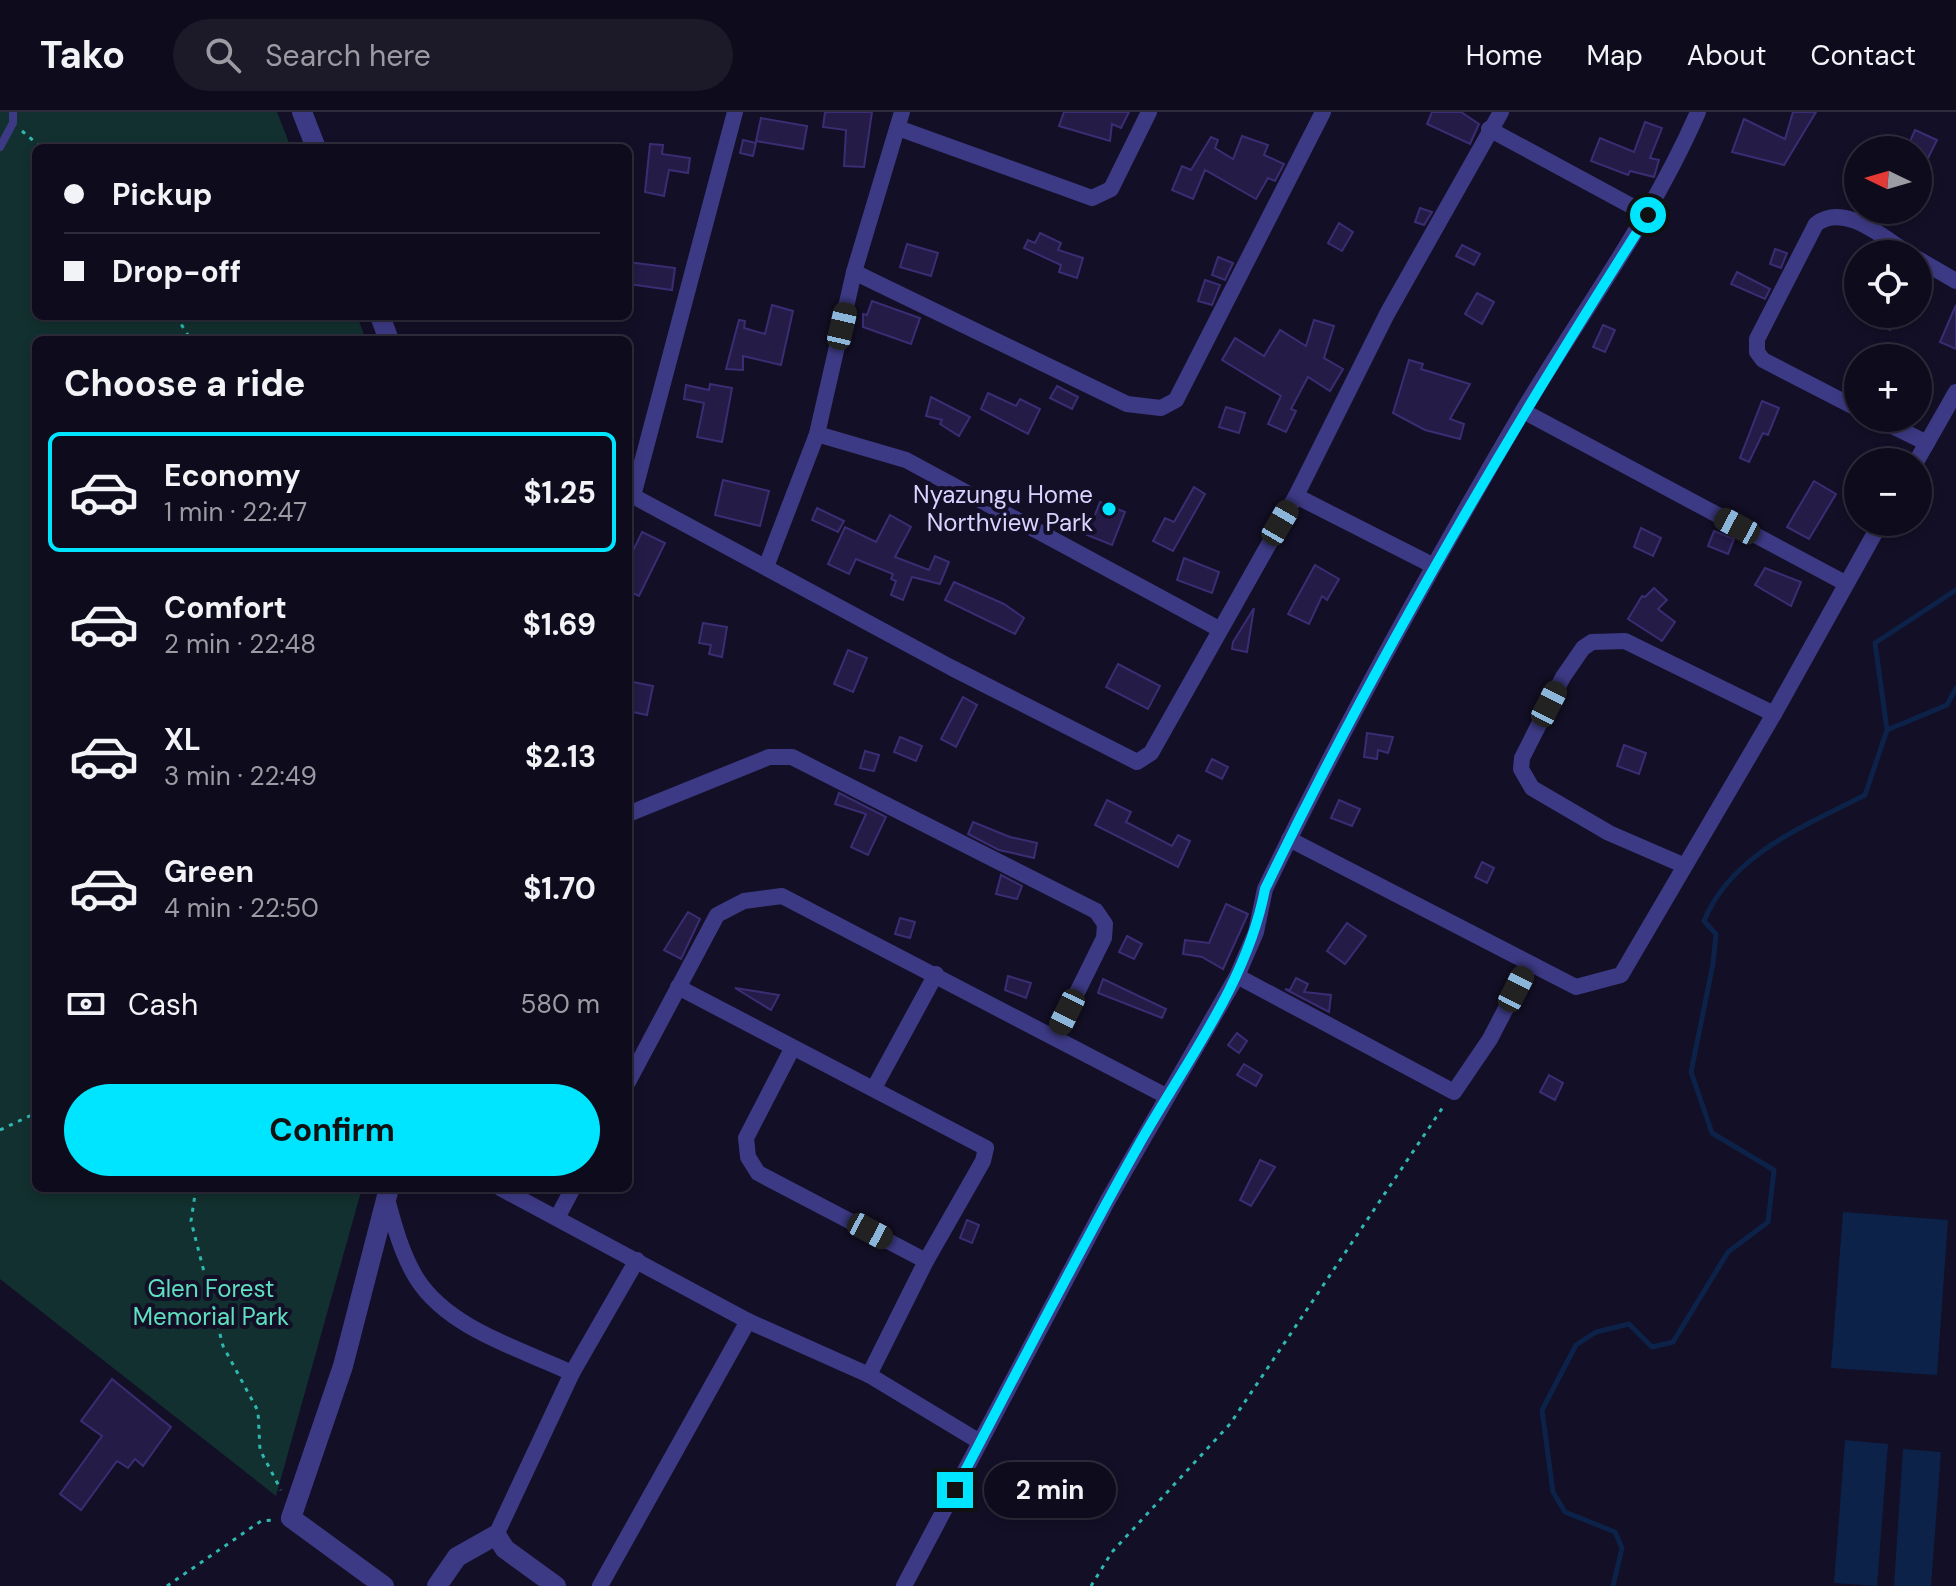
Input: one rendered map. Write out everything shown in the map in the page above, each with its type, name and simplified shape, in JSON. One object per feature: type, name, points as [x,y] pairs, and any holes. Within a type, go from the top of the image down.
[{"type":"street","points":[[302,112],[314,144]]},
{"type":"street","points":[[735,112],[633,496],[1137,762],[1151,753],[1296,496],[1387,314],[1501,112]]},
{"type":"street","points":[[766,567],[817,434],[854,272],[900,120],[1092,198],[1111,189],[1149,112]]},
{"type":"street","points":[[854,272],[1127,404],[1161,408],[1176,400],[1323,112]]},
{"type":"street","points":[[904,1586],[1166,1096],[1237,976],[1256,932],[1265,889],[1289,839],[1434,566],[1523,411],[1648,215],[1698,112]]},
{"type":"street","points":[[1489,129],[1648,215]]},
{"type":"street","points":[[1844,402],[1763,360],[1757,352],[1757,339],[1816,224],[1825,217],[1846,216],[1886,240]]},
{"type":"street","points":[[1932,267],[1956,281]]},
{"type":"street","points":[[1924,448],[1956,392]]},
{"type":"street","points":[[1523,411],[1845,583]]},
{"type":"street","points":[[1905,432],[1927,443]]},
{"type":"street","points":[[817,434],[906,460],[1219,629]]},
{"type":"street","points":[[1296,496],[1434,566]]},
{"type":"street","points":[[1289,839],[1576,987],[1621,975],[1774,714],[1873,536]]},
{"type":"street","points":[[1683,865],[1609,833],[1532,788],[1524,778],[1522,758],[1563,677],[1583,648],[1592,642],[1625,641],[1774,714]]},
{"type":"street","points":[[632,812],[769,757],[792,757],[1096,911],[1105,924],[1104,938],[1055,1037]]},
{"type":"street","points":[[632,1074],[717,915],[744,901],[782,896],[1166,1096]]},
{"type":"street","points":[[1237,976],[1454,1092],[1490,1039],[1529,964]]},
{"type":"street","points":[[874,1088],[936,974]]},
{"type":"street","points":[[678,987],[986,1148],[983,1161],[926,1261],[869,1375]]},
{"type":"street","points":[[792,1049],[746,1138],[748,1157],[758,1173],[926,1261]]},
{"type":"street","points":[[508,1192],[748,1321],[869,1375],[980,1442]]},
{"type":"street","points":[[557,1218],[571,1192]]},
{"type":"street","points":[[384,1586],[291,1518],[343,1366],[388,1193]]},
{"type":"street","points":[[388,1193],[398,1239],[418,1280],[452,1316],[572,1373]]},
{"type":"street","points":[[437,1586],[457,1557],[496,1535],[572,1373],[637,1260]]},
{"type":"street","points":[[600,1586],[748,1321]]},
{"type":"street","points":[[496,1535],[505,1549],[556,1586]]},
{"type":"lane","points":[[0,147],[13,123],[13,112]]},
{"type":"path","points":[[13,123],[37,144]]},
{"type":"path","points":[[1091,1586],[1112,1552],[1230,1424],[1454,1092]]},
{"type":"path","points":[[0,1130],[32,1115]]},
{"type":"path","points":[[195,1192],[191,1221],[223,1346],[258,1411],[260,1450],[280,1489],[301,1494]]},
{"type":"path","points":[[167,1586],[261,1521],[291,1518]]},
{"type":"green space","name":"Glen Forest Memorial Park","points":[[0,112],[277,112],[289,144],[32,144],[32,320],[358,320],[364,336],[32,336],[32,1192],[361,1192],[276,1496],[0,1279]]},
{"type":"water","points":[[1843,1212],[1948,1220],[1937,1375],[1831,1368]]},
{"type":"water","points":[[1845,1440],[1888,1444],[1877,1586],[1834,1583]]},
{"type":"water","points":[[1903,1449],[1941,1452],[1931,1586],[1894,1586]]},
{"type":"building","points":[[825,112],[872,112],[864,167],[844,166],[846,130],[823,127]]},
{"type":"building","points":[[1064,112],[1129,112],[1121,128],[1112,124],[1110,141],[1059,126]]},
{"type":"building","points":[[1432,112],[1461,112],[1479,124],[1470,144],[1427,124]]},
{"type":"building","points":[[1793,112],[1816,112],[1784,165],[1732,152],[1744,119],[1785,139]]},
{"type":"building","points":[[761,118],[807,126],[803,149],[756,141]]},
{"type":"building","points":[[1645,122],[1662,128],[1650,158],[1659,160],[1654,177],[1630,171],[1628,175],[1591,161],[1600,138],[1634,152]]},
{"type":"building","points":[[1915,130],[1928,136],[1912,136]]},
{"type":"building","points":[[1242,136],[1268,145],[1264,155],[1284,164],[1275,181],[1268,178],[1256,199],[1205,170],[1193,199],[1172,190],[1182,166],[1191,170],[1211,137],[1218,140],[1215,148],[1233,159]]},
{"type":"building","points":[[743,140],[756,143],[753,156],[740,153]]},
{"type":"building","points":[[650,144],[663,145],[662,154],[690,158],[688,173],[669,170],[664,196],[645,192]]},
{"type":"building","points":[[1420,208],[1432,212],[1424,225],[1415,222]]},
{"type":"building","points":[[1339,223],[1353,232],[1342,251],[1328,243]]},
{"type":"building","points":[[1040,233],[1061,243],[1058,250],[1083,258],[1077,278],[1059,272],[1061,265],[1024,248],[1028,240],[1035,243]]},
{"type":"building","points":[[907,244],[938,253],[931,276],[900,267]]},
{"type":"building","points":[[1462,245],[1480,254],[1474,265],[1456,256]]},
{"type":"building","points":[[1775,249],[1787,253],[1781,268],[1770,264]]},
{"type":"building","points":[[1218,257],[1233,263],[1225,280],[1212,275]]},
{"type":"building","points":[[632,263],[675,268],[672,290],[632,285]]},
{"type":"building","points":[[1737,272],[1770,289],[1765,299],[1731,284]]},
{"type":"building","points":[[1205,280],[1220,285],[1212,305],[1198,301]]},
{"type":"building","points":[[1477,293],[1494,302],[1482,324],[1465,314]]},
{"type":"building","points":[[872,301],[920,318],[911,344],[863,327],[863,314],[867,315]]},
{"type":"building","points":[[772,305],[793,311],[781,365],[743,356],[743,370],[726,369],[739,320],[745,321],[744,328],[765,334]]},
{"type":"building","points":[[1956,305],[1956,349],[1940,342]]},
{"type":"building","points":[[1314,320],[1334,326],[1324,358],[1343,369],[1330,391],[1308,377],[1291,409],[1296,411],[1286,432],[1268,424],[1281,396],[1222,360],[1235,338],[1264,356],[1280,330],[1306,346]]},
{"type":"building","points":[[1603,325],[1615,330],[1605,352],[1593,347]]},
{"type":"building","points":[[1409,360],[1423,364],[1421,369],[1470,384],[1450,419],[1464,424],[1460,439],[1425,430],[1393,413]]},
{"type":"building","points":[[710,384],[732,388],[722,442],[697,437],[704,403],[684,399],[686,385],[709,390]]},
{"type":"building","points":[[1057,386],[1078,397],[1072,409],[1050,398]]},
{"type":"building","points":[[988,393],[1016,406],[1020,399],[1040,409],[1028,434],[981,409]]},
{"type":"building","points":[[931,397],[970,417],[959,436],[940,424],[942,420],[926,416]]},
{"type":"building","points":[[1762,401],[1779,408],[1768,435],[1763,433],[1749,462],[1740,458]]},
{"type":"building","points":[[1226,407],[1245,413],[1239,433],[1219,427]]},
{"type":"building","points":[[723,480],[769,491],[760,526],[715,515]]},
{"type":"building","points":[[1814,481],[1836,494],[1809,539],[1787,527]]},
{"type":"building","points":[[1194,487],[1205,494],[1173,551],[1153,541],[1165,518],[1174,522]]},
{"type":"building","points":[[1100,502],[1125,512],[1112,545],[1087,535]]},
{"type":"building","points":[[817,508],[844,521],[838,532],[812,520]]},
{"type":"building","points":[[890,515],[911,527],[895,557],[929,570],[935,556],[949,562],[940,584],[912,577],[903,600],[891,595],[896,581],[891,579],[893,574],[856,559],[849,574],[828,564],[845,527],[876,542]]},
{"type":"building","points":[[1641,528],[1661,538],[1653,556],[1634,547]]},
{"type":"building","points":[[1714,531],[1734,539],[1728,554],[1708,546]]},
{"type":"building","points":[[642,532],[665,543],[639,596],[632,593],[632,553]]},
{"type":"building","points":[[1184,558],[1219,572],[1212,593],[1177,580]]},
{"type":"building","points":[[1315,565],[1339,579],[1327,600],[1322,596],[1309,624],[1288,614]]},
{"type":"building","points":[[1765,568],[1801,582],[1791,606],[1755,585]]},
{"type":"building","points":[[954,582],[1004,604],[1024,618],[1015,634],[945,600]]},
{"type":"building","points":[[1654,588],[1667,600],[1658,609],[1675,622],[1662,641],[1628,619],[1642,596],[1645,597]]},
{"type":"building","points":[[1254,608],[1247,652],[1232,649],[1233,642]]},
{"type":"building","points":[[703,623],[727,627],[722,657],[709,654],[711,645],[699,643]]},
{"type":"building","points":[[848,650],[867,658],[853,692],[834,684]]},
{"type":"building","points":[[1118,664],[1160,686],[1148,709],[1106,687]]},
{"type":"building","points":[[632,682],[653,686],[647,715],[632,712]]},
{"type":"building","points":[[963,697],[977,705],[956,747],[941,739]]},
{"type":"building","points":[[1367,733],[1393,737],[1388,753],[1378,750],[1377,759],[1364,757]]},
{"type":"building","points":[[900,737],[922,746],[916,761],[894,752]]},
{"type":"building","points":[[1624,745],[1646,753],[1639,774],[1617,766]]},
{"type":"building","points":[[865,751],[879,755],[874,771],[860,768]]},
{"type":"building","points":[[1212,759],[1228,767],[1222,779],[1206,771]]},
{"type":"building","points":[[839,793],[886,817],[868,855],[851,847],[866,814],[835,804]]},
{"type":"building","points":[[1107,800],[1131,812],[1126,822],[1172,846],[1178,835],[1190,841],[1178,867],[1095,825]]},
{"type":"building","points":[[1339,800],[1360,809],[1352,826],[1331,818]]},
{"type":"building","points":[[973,822],[1010,837],[1037,843],[1034,858],[999,850],[968,834]]},
{"type":"building","points":[[1482,862],[1494,868],[1487,883],[1475,877]]},
{"type":"building","points":[[1001,875],[1022,886],[1017,899],[996,894]]},
{"type":"building","points":[[1226,904],[1248,914],[1223,969],[1202,957],[1183,954],[1185,940],[1209,943]]},
{"type":"building","points":[[688,912],[700,919],[681,959],[664,950]]},
{"type":"building","points":[[900,918],[915,922],[910,938],[895,934]]},
{"type":"building","points":[[1347,923],[1366,936],[1345,964],[1327,951]]},
{"type":"building","points":[[1127,936],[1142,944],[1134,959],[1119,952]]},
{"type":"building","points":[[1008,976],[1031,983],[1026,998],[1005,990]]},
{"type":"building","points":[[1296,978],[1308,984],[1304,992],[1331,995],[1329,1012],[1285,989],[1290,990]]},
{"type":"building","points":[[1103,979],[1166,1009],[1162,1018],[1098,993]]},
{"type":"building","points":[[735,988],[779,995],[771,1010]]},
{"type":"building","points":[[1237,1033],[1247,1041],[1239,1053],[1228,1045]]},
{"type":"building","points":[[1244,1064],[1262,1075],[1256,1086],[1237,1075]]},
{"type":"building","points":[[1549,1075],[1563,1083],[1555,1100],[1540,1092]]},
{"type":"building","points":[[1260,1160],[1275,1167],[1251,1206],[1240,1200]]},
{"type":"building","points":[[967,1220],[979,1225],[972,1243],[960,1238]]},
{"type":"building","points":[[112,1379],[171,1427],[143,1466],[135,1459],[128,1468],[117,1461],[81,1510],[60,1494],[102,1436],[81,1421]]},
{"type":"waterway","points":[[1887,730],[1875,643],[1956,590]]},
{"type":"waterway","points":[[1613,1586],[1622,1548],[1615,1532],[1565,1512],[1553,1492],[1542,1410],[1576,1345],[1596,1332],[1629,1324],[1652,1347],[1673,1342],[1728,1252],[1768,1222],[1774,1170],[1712,1133],[1691,1072],[1716,934],[1704,921],[1732,877],[1751,860],[1772,844],[1865,795],[1887,730],[1947,705],[1956,688]]},
{"type":"place","name":"Nyazungu Home Northview Park","points":[[1109,509]]},
{"type":"route","points":[[955,1490],[1108,1200],[1237,976],[1256,932],[1265,889],[1289,839],[1434,566],[1523,411],[1648,215]]}]
